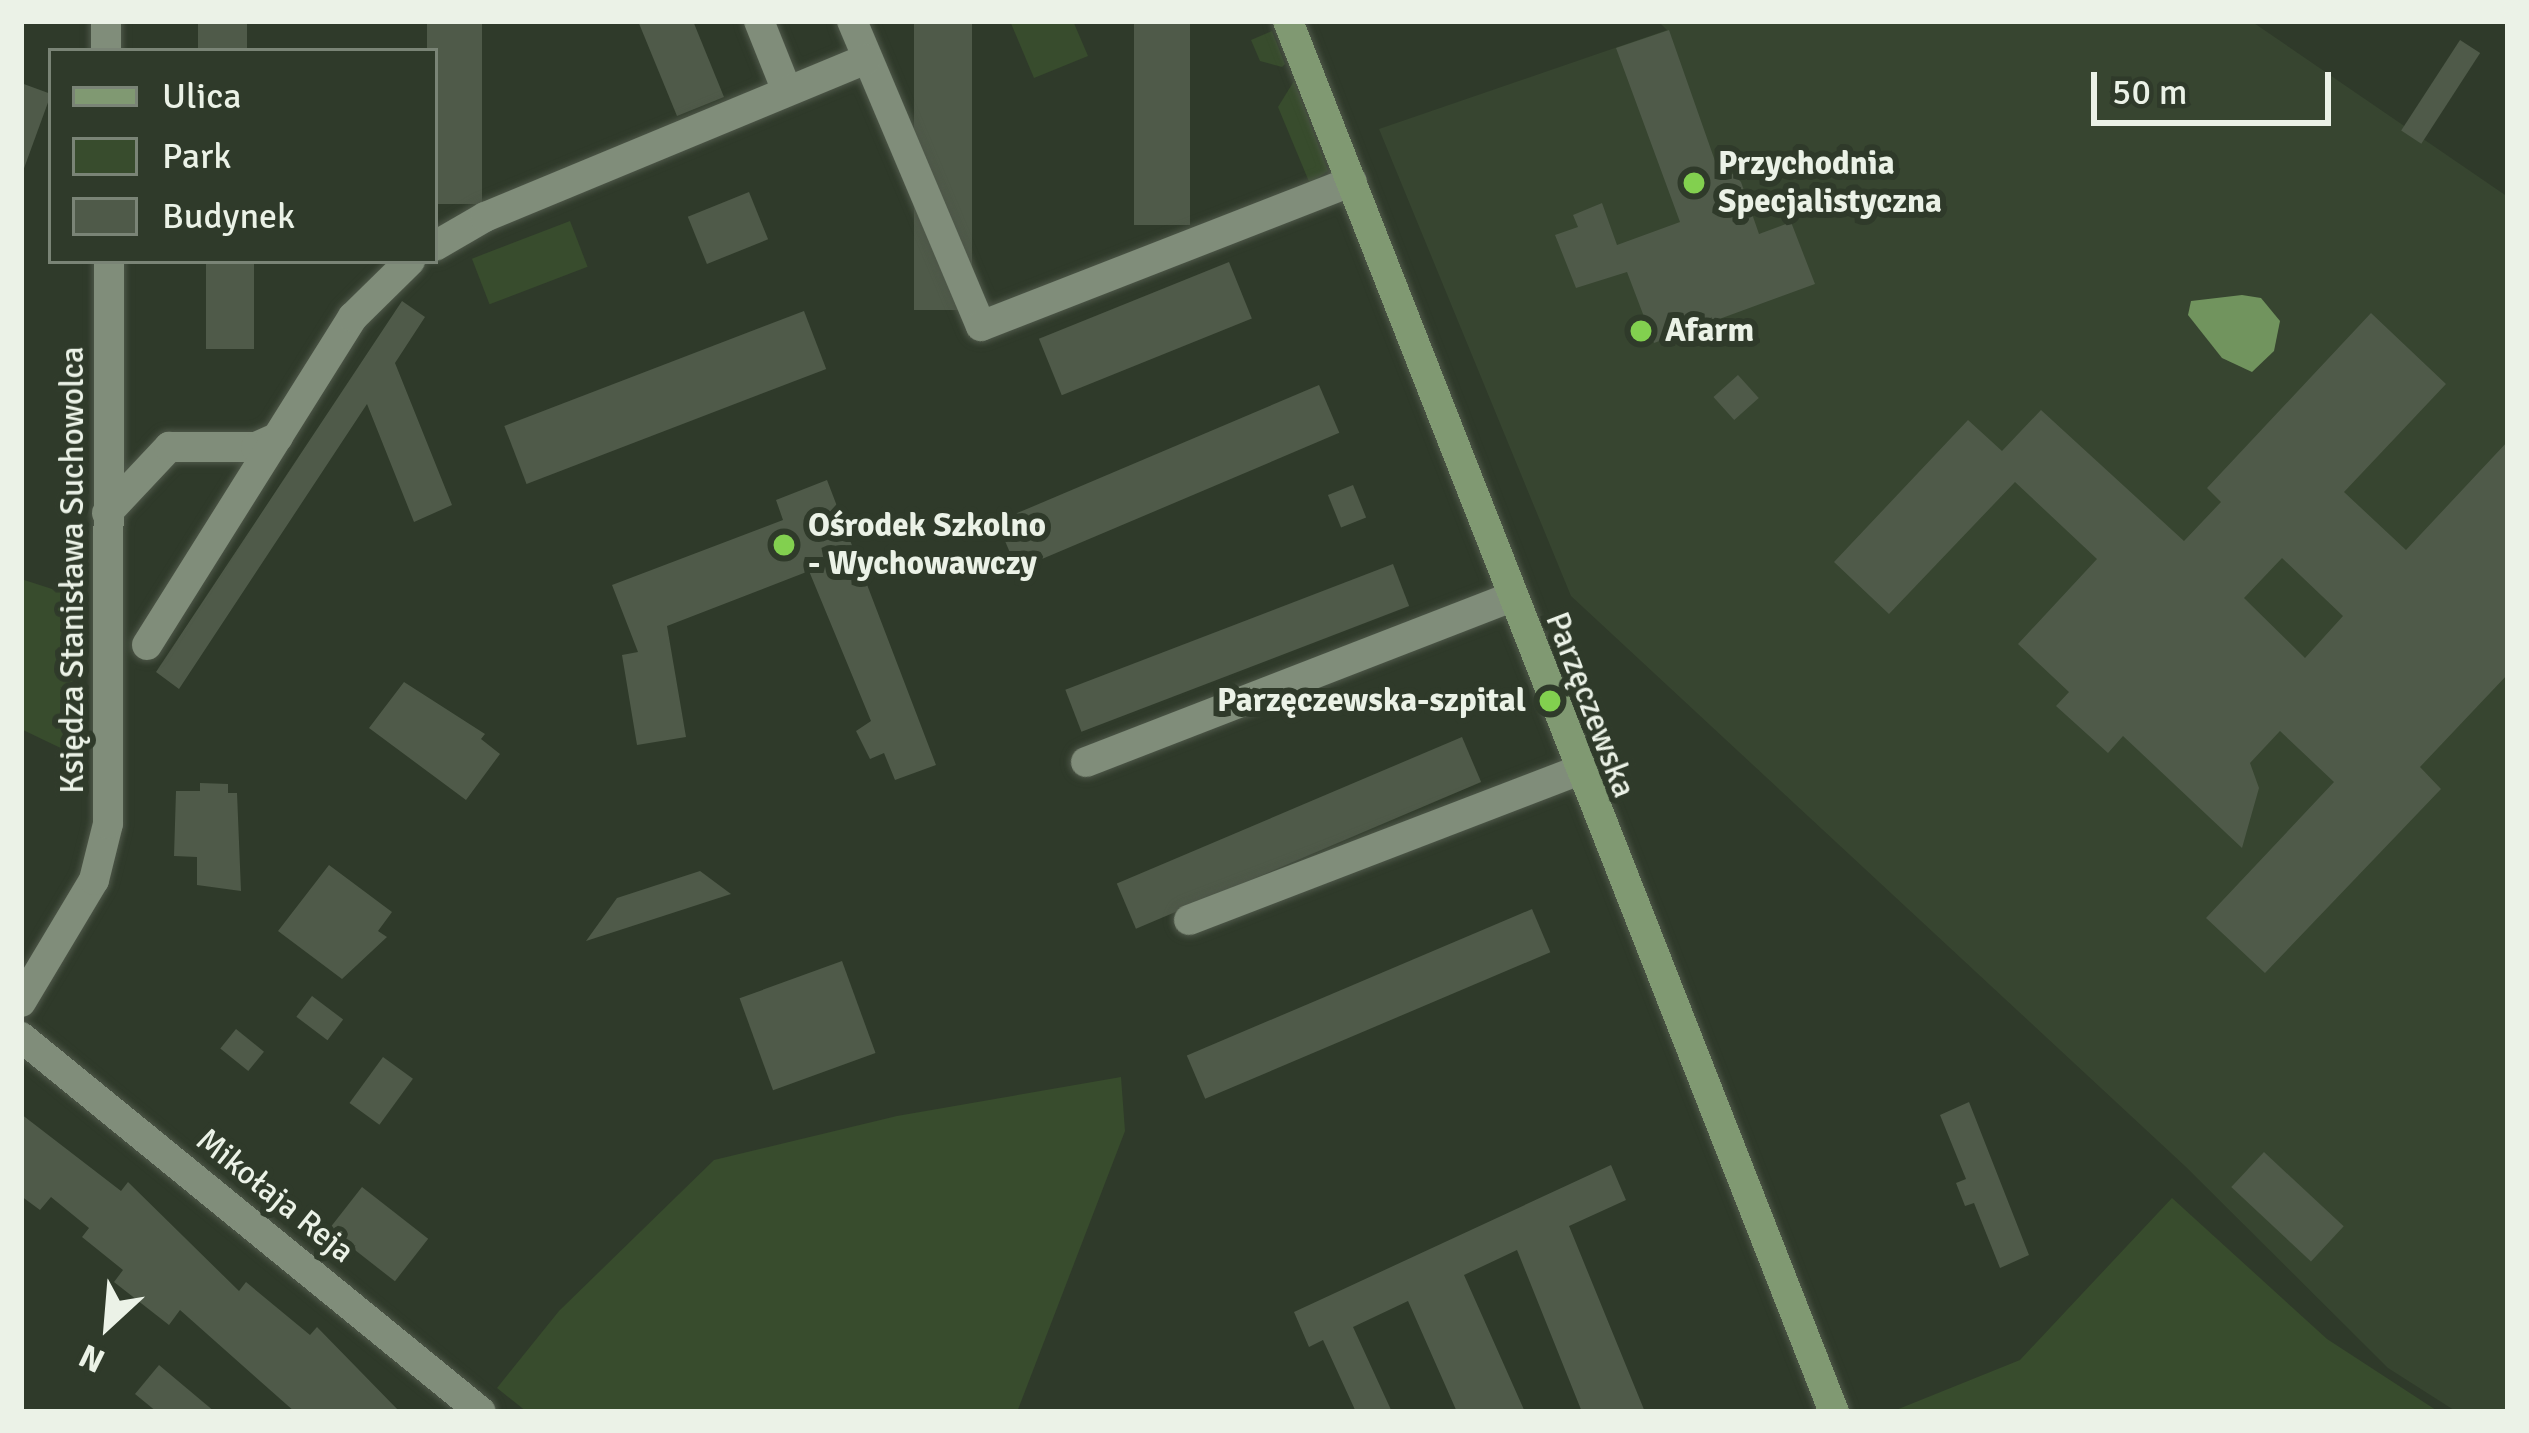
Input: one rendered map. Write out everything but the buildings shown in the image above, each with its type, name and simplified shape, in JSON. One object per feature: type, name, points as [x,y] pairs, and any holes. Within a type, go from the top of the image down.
[{"type":"street","points":[[759,21],[787,91]]},
{"type":"street","points":[[852,21],[981,326],[1352,181]]},
{"type":"street","name":"Parzęczewska","points":[[1288,21],[1576,771],[1834,1412]]},
{"type":"street","points":[[438,244],[485,217],[867,59]]},
{"type":"street","name":"Księdza Stanisława Suchowolca","points":[[21,1003],[94,880],[108,824],[109,264]]},
{"type":"street","points":[[147,645],[353,317],[407,264]]},
{"type":"street","points":[[107,513],[169,447],[256,447],[278,437]]},
{"type":"street","points":[[1085,762],[1510,598]]},
{"type":"street","points":[[1189,920],[1576,771]]},
{"type":"street","name":"Mikołaja Reja","points":[[21,1037],[482,1412]]},
{"type":"shaded area","points":[[1658,21],[2251,21],[2508,197],[2508,1412],[2457,1412],[2388,1368],[2186,1167],[1571,596],[1379,129],[1667,30]]},
{"type":"shaded area","points":[[2242,295],[2261,298],[2280,321],[2274,351],[2252,372],[2222,358],[2188,315],[2191,301]]},
{"type":"green space","points":[[1010,21],[1073,21],[1088,56],[1034,78]]},
{"type":"green space","points":[[1272,31],[1285,64],[1282,67],[1260,61],[1251,40]]},
{"type":"green space","points":[[1294,81],[1328,171],[1310,184],[1278,107]]},
{"type":"green space","points":[[570,221],[588,267],[490,304],[472,259]]},
{"type":"green space","points":[[21,579],[74,596],[71,753],[21,729]]},
{"type":"green space","points":[[1121,1077],[1125,1131],[1017,1412],[527,1412],[497,1388],[559,1311],[714,1160],[897,1116]]},
{"type":"green space","points":[[2172,1198],[2327,1339],[2439,1412],[1891,1412],[2020,1360]]},
{"type":"place","name":"Przychodnia Specjalistyczna","points":[[1694,183]]},
{"type":"place","name":"Afarm","points":[[1641,331]]},
{"type":"place","name":"Ośrodek Szkolno - Wychowawczy","points":[[784,545]]},
{"type":"place","name":"Parzęczewska-szpital","points":[[1550,701]]}]
